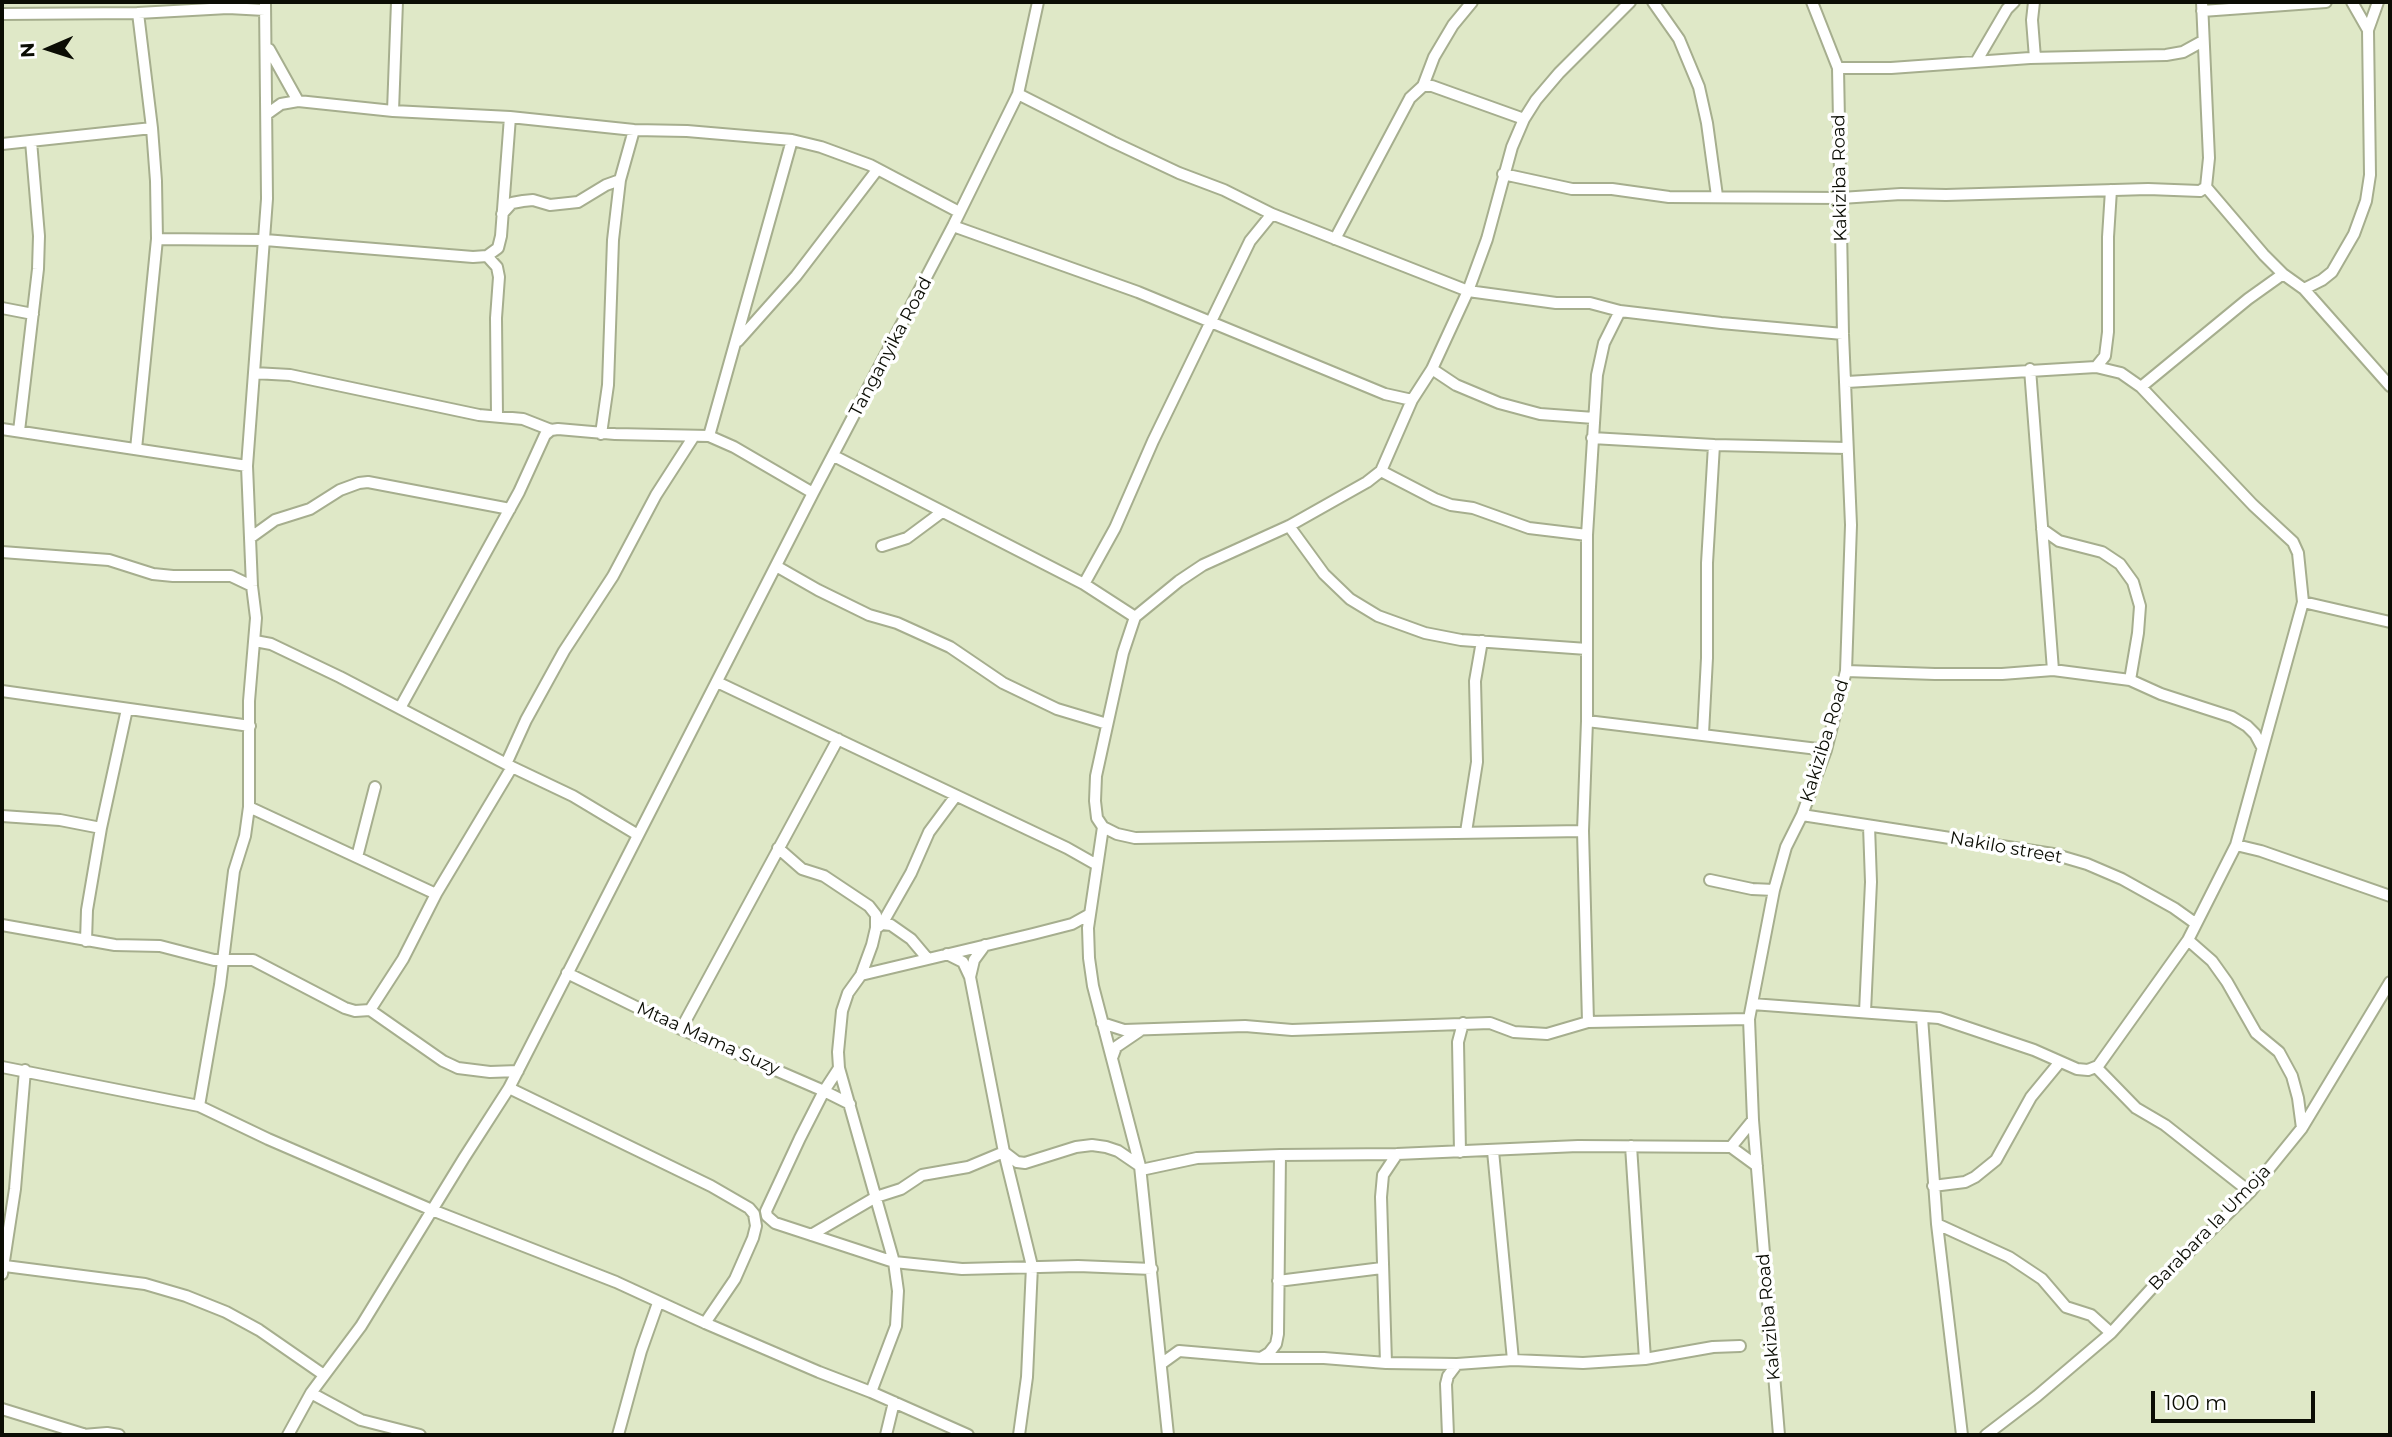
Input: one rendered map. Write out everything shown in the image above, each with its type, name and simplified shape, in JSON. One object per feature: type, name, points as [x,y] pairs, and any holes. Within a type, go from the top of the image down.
[{"type":"street","points":[[393,111],[397,2]]},
{"type":"street","name":"Tanganyika Road","points":[[288,1435],[311,1393],[360,1326],[518,1071],[813,493],[953,226],[1018,94],[1038,2]]},
{"type":"street","points":[[1335,239],[1410,98],[1423,86],[1434,57],[1453,25],[1472,2]]},
{"type":"street","points":[[1583,831],[1135,838],[1118,835],[1104,827],[1097,818],[1096,776],[1123,653],[1135,617],[1203,565],[1289,526],[1367,482],[1381,471],[1412,400],[1432,369],[1468,291],[1487,239],[1503,174],[1524,119],[1559,73],[1630,2]]},
{"type":"street","points":[[1654,2],[1679,39],[1699,87],[1717,196]]},
{"type":"street","name":"Kakiziba Road","points":[[1779,1435],[1753,1120],[1749,1019],[1774,890],[1786,847],[1802,815],[1826,750],[1846,671],[1851,525],[1843,334],[1838,68],[1812,2]]},
{"type":"street","points":[[1976,62],[2007,9],[2014,2]]},
{"type":"street","points":[[2034,2],[2032,20],[2035,58]]},
{"type":"street","points":[[2326,2],[2202,6],[2209,158],[2206,187],[2283,274],[2304,289],[2390,386]]},
{"type":"street","points":[[2351,2],[2368,30]]},
{"type":"street","points":[[2304,289],[2332,272],[2354,234],[2366,201],[2370,175],[2368,30],[2378,2]]},
{"type":"street","points":[[2,14],[138,13],[265,6],[265,240],[247,466],[252,586],[256,618],[248,701],[248,807],[245,836],[234,871],[207,1069],[199,1105]]},
{"type":"street","points":[[136,449],[157,239],[152,128],[138,13]]},
{"type":"street","points":[[266,41],[298,101]]},
{"type":"street","points":[[1838,68],[1891,68],[2035,58],[2166,55],[2183,52],[2203,41]]},
{"type":"street","points":[[1423,86],[1432,86],[1524,119]]},
{"type":"street","points":[[1018,94],[1178,173],[1224,190],[1272,214],[1468,291],[1556,303],[1590,303],[1620,311],[1843,334]]},
{"type":"street","points":[[267,114],[281,104],[298,101],[393,111],[510,117],[634,130],[704,132],[792,140],[841,153],[870,165],[959,212]]},
{"type":"street","points":[[157,239],[265,240],[487,256],[498,248],[510,117]]},
{"type":"street","points":[[2,144],[152,128]]},
{"type":"street","points":[[601,434],[608,385],[613,240],[620,180],[634,130]]},
{"type":"street","points":[[709,436],[792,140]]},
{"type":"street","points":[[19,431],[39,236],[31,141]]},
{"type":"street","points":[[734,346],[796,276],[877,170]]},
{"type":"street","points":[[1503,174],[1572,188],[1612,189],[1669,197],[1841,198],[1901,194],[2148,189],[2192,192],[2206,187]]},
{"type":"street","points":[[502,214],[512,203],[523,201],[533,200],[550,205],[578,202],[606,184],[620,180]]},
{"type":"street","points":[[2096,366],[2105,355],[2108,332],[2110,190]]},
{"type":"street","points":[[1084,584],[1115,528],[1153,441],[1250,241],[1272,214]]},
{"type":"street","points":[[953,226],[1138,292],[1385,394],[1412,400]]},
{"type":"street","points":[[487,256],[497,267],[499,277],[496,318],[497,416]]},
{"type":"street","points":[[2141,387],[2248,299],[2283,274]]},
{"type":"street","points":[[2,309],[33,314]]},
{"type":"street","points":[[1588,1022],[1583,831],[1587,720],[1587,535],[1597,375],[1604,343],[1620,311]]},
{"type":"street","points":[[1752,1004],[1939,1018],[2034,1050],[2077,1069],[2088,1070],[2096,1067],[2188,940],[2236,845],[2303,602],[2298,553],[2293,542],[2253,505],[2141,387],[2121,373],[2096,366],[1847,382]]},
{"type":"street","points":[[1432,369],[1456,385],[1499,403],[1540,414],[1594,418]]},
{"type":"street","points":[[2030,369],[2053,670]]},
{"type":"street","points":[[254,373],[290,375],[479,415],[523,419],[551,430],[709,436],[734,447],[813,493]]},
{"type":"street","points":[[2,429],[247,466]]},
{"type":"street","points":[[400,708],[510,509],[542,441],[551,430]]},
{"type":"street","points":[[370,1010],[403,959],[436,894],[509,766],[526,720],[564,651],[612,576],[656,495],[694,436]]},
{"type":"street","points":[[1592,438],[1714,445],[1847,447]]},
{"type":"street","points":[[1703,734],[1707,659],[1707,564],[1714,445]]},
{"type":"street","points":[[834,456],[1084,584],[1135,617]]},
{"type":"street","points":[[1381,471],[1451,505],[1493,514],[1529,528],[1587,535]]},
{"type":"street","points":[[250,538],[275,520],[310,509],[340,490],[359,483],[368,482],[510,509]]},
{"type":"street","points":[[882,546],[907,538],[942,512]]},
{"type":"street","points":[[1289,526],[1324,574],[1350,599],[1378,616],[1425,633],[1461,640],[1587,649]]},
{"type":"street","points":[[2042,529],[2059,541],[2102,552],[2120,564],[2133,582],[2140,606],[2130,680]]},
{"type":"street","points":[[2,552],[109,560],[153,574],[232,576],[252,586]]},
{"type":"street","points":[[776,566],[869,615],[897,623],[950,647],[1003,683],[1058,709],[1107,724]]},
{"type":"street","points":[[2303,602],[2390,622]]},
{"type":"street","points":[[255,641],[271,644],[400,708],[509,766],[573,796],[638,835]]},
{"type":"street","points":[[1465,831],[1477,762],[1475,681],[1482,641]]},
{"type":"street","points":[[1846,671],[1948,674],[2053,670],[2130,680],[2161,694],[2232,717],[2255,734],[2262,747]]},
{"type":"street","points":[[717,682],[1097,865]]},
{"type":"street","points":[[2,691],[250,726]]},
{"type":"street","points":[[86,941],[87,910],[101,828],[127,709]]},
{"type":"street","points":[[1587,720],[1826,750]]},
{"type":"street","points":[[681,1029],[838,739]]},
{"type":"street","points":[[357,857],[375,787]]},
{"type":"street","points":[[872,1392],[896,1326],[898,1300],[894,1262],[839,1068],[842,1011],[848,993],[861,975],[879,926],[911,873],[929,832],[956,797]]},
{"type":"street","points":[[248,807],[436,894]]},
{"type":"street","name":"Nakilo street","points":[[1802,815],[2053,854],[2122,878],[2195,923]]},
{"type":"street","points":[[2,816],[60,820],[101,828]]},
{"type":"street","points":[[1865,1012],[1871,882],[1869,826]]},
{"type":"street","points":[[1104,827],[1090,914],[1088,958],[1102,1023],[1141,1168],[1168,1435]]},
{"type":"street","points":[[2236,845],[2261,851],[2390,896]]},
{"type":"street","points":[[778,848],[802,869],[830,880],[869,906],[876,915],[879,926]]},
{"type":"street","points":[[1710,880],[1752,889],[1774,890]]},
{"type":"street","points":[[861,975],[1072,923],[1090,914]]},
{"type":"street","points":[[2,925],[115,945],[160,946],[197,957],[253,960],[345,1008],[355,1012],[370,1010],[458,1069],[518,1071]]},
{"type":"street","points":[[879,926],[891,925],[911,939],[927,958]]},
{"type":"street","points":[[2188,940],[2212,961],[2256,1033],[2279,1052],[2292,1076],[2302,1128]]},
{"type":"street","points":[[970,977],[974,960],[985,945]]},
{"type":"street","points":[[947,954],[962,962],[970,977],[1003,1152],[1032,1266],[1027,1377],[1019,1435]]},
{"type":"street","name":"Mtaa Mama Suzy","points":[[567,973],[681,1029],[850,1104]]},
{"type":"street","name":"Barabara la Umoja","points":[[1986,1435],[2037,1396],[2110,1333],[2250,1192],[2302,1128],[2390,982]]},
{"type":"street","points":[[1922,1017],[1933,1186],[1962,1435]]},
{"type":"street","points":[[1102,1023],[1124,1030],[1245,1026],[1292,1030],[1490,1023],[1514,1032],[1547,1034],[1588,1022],[1749,1019]]},
{"type":"street","points":[[1460,1152],[1458,1042],[1463,1023]]},
{"type":"street","points":[[1112,1058],[1116,1047],[1141,1030]]},
{"type":"street","points":[[1933,1186],[1965,1182],[1996,1160],[2031,1097],[2059,1063]]},
{"type":"street","points":[[2096,1067],[2136,1108],[2165,1125],[2250,1192]]},
{"type":"street","points":[[2,1068],[25,1070],[199,1105],[268,1139],[432,1210],[616,1282],[658,1303],[968,1435]]},
{"type":"street","points":[[839,1068],[824,1091],[766,1211],[767,1216],[775,1223],[894,1262],[962,1269],[1032,1266],[1152,1269]]},
{"type":"street","points":[[25,1070],[15,1189],[3,1270],[145,1284],[186,1296],[226,1312],[259,1330],[324,1375]]},
{"type":"street","points":[[509,1088],[711,1186],[749,1208],[754,1214],[756,1226],[753,1238],[735,1279],[705,1323]]},
{"type":"street","points":[[1731,1147],[1753,1120]]},
{"type":"street","points":[[1003,1152],[1017,1162],[1025,1163],[1076,1147],[1099,1146],[1118,1152],[1141,1168],[1197,1158],[1280,1154],[1397,1154],[1577,1146],[1731,1147],[1757,1166]]},
{"type":"street","points":[[1631,1146],[1645,1359]]},
{"type":"street","points":[[1493,1151],[1513,1360]]},
{"type":"street","points":[[811,1235],[876,1197],[901,1189],[922,1175],[968,1167],[1003,1152]]},
{"type":"street","points":[[1261,1357],[1269,1353],[1276,1344],[1280,1154]]},
{"type":"street","points":[[1386,1363],[1381,1197],[1383,1175],[1397,1154]]},
{"type":"street","points":[[1937,1224],[2009,1257],[2042,1279],[2066,1307],[2091,1315],[2110,1333]]},
{"type":"street","points":[[1278,1280],[1382,1268]]},
{"type":"street","points":[[618,1435],[641,1351],[658,1303]]},
{"type":"street","points":[[1158,1341],[1179,1351],[1386,1363],[1457,1364],[1513,1360],[1583,1363],[1645,1359],[1713,1347],[1740,1346]]},
{"type":"street","points":[[1161,1364],[1179,1351]]},
{"type":"street","points":[[1448,1435],[1446,1384],[1448,1376],[1457,1364]]},
{"type":"street","points":[[311,1393],[361,1420],[421,1435]]},
{"type":"street","points":[[886,1435],[894,1402]]},
{"type":"street","points":[[2,1409],[83,1435],[118,1435]]}]
